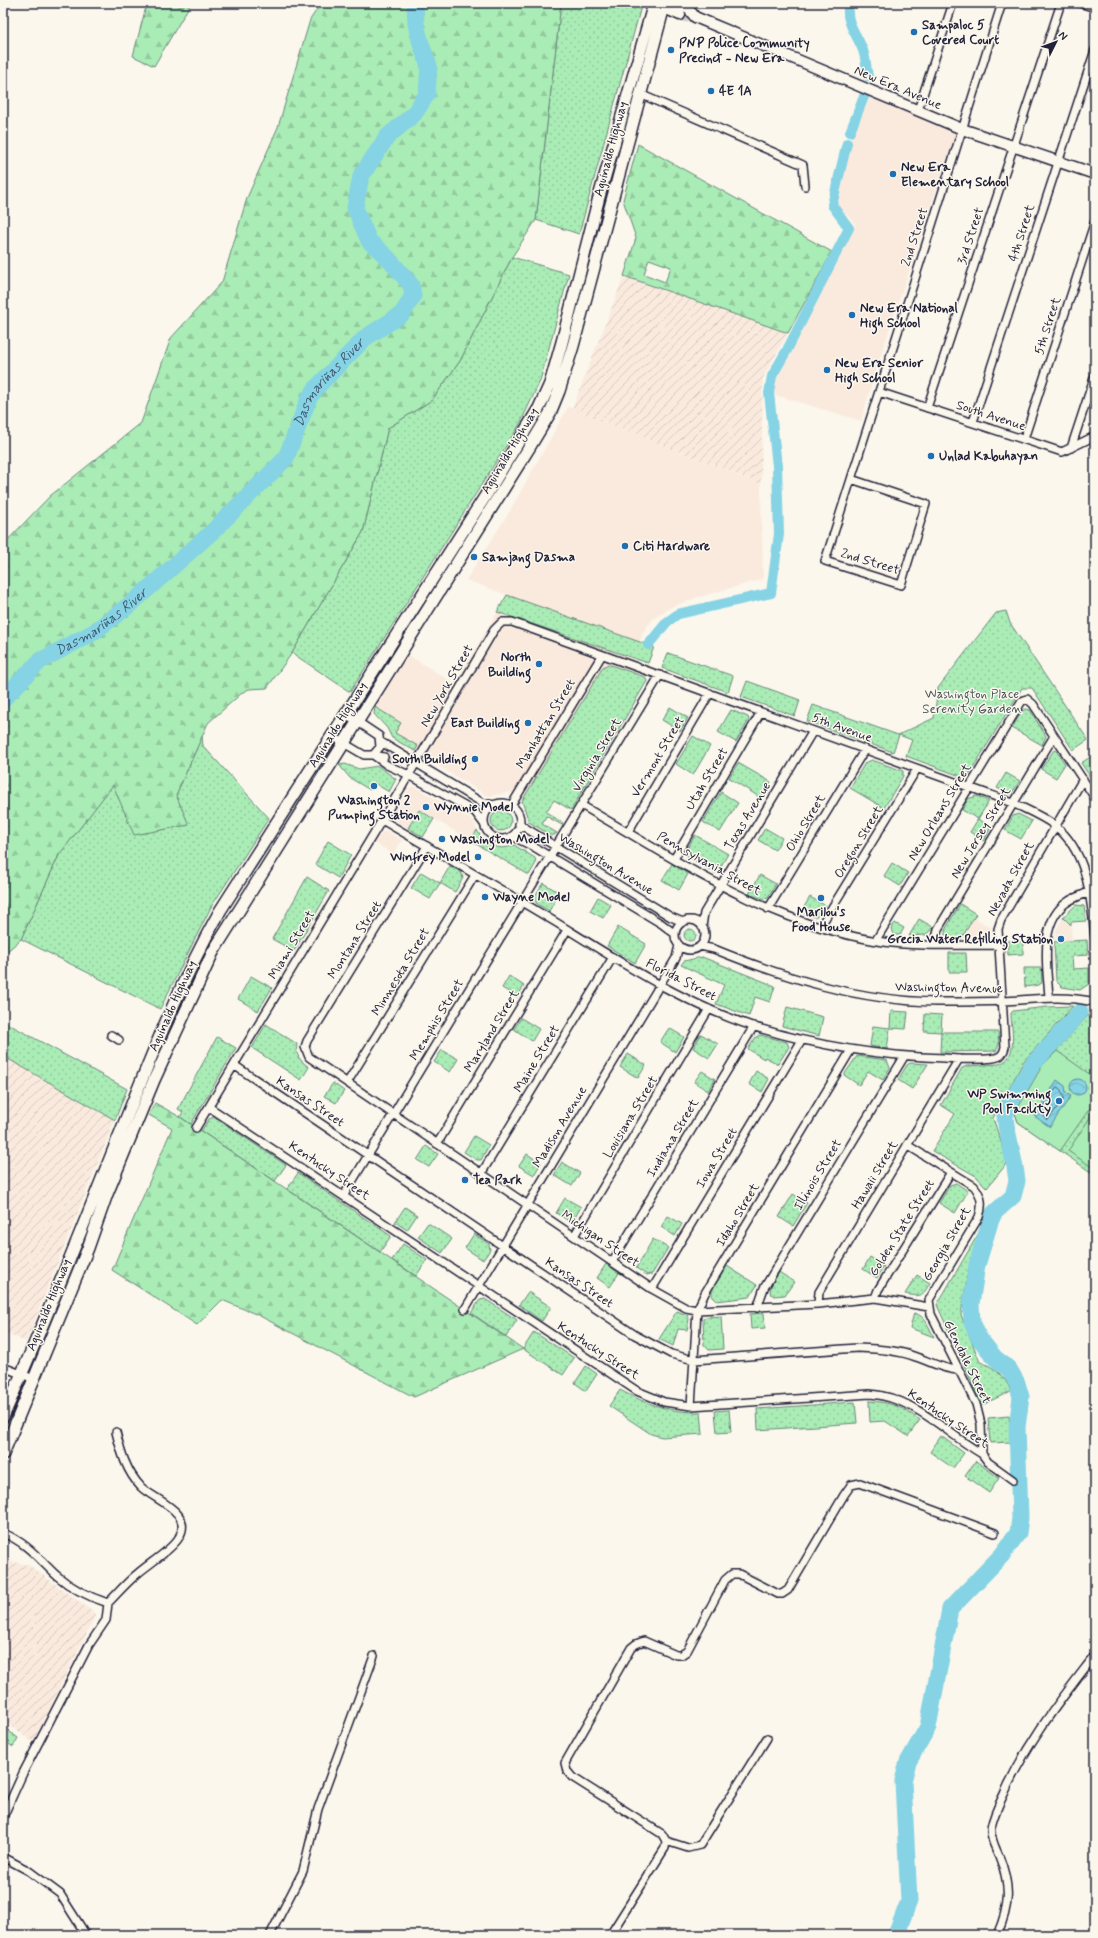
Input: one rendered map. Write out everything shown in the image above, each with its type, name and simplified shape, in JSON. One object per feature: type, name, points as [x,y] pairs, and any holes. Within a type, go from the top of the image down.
[{"type":"main road","name":"Aguinaldo Highway","points":[[3,1454],[6,1438],[34,1379],[88,1248],[107,1194],[128,1143],[166,1054],[213,952],[343,743],[530,448],[550,413],[559,392],[640,94],[662,4]]},
{"type":"main road","name":"Aguinaldo Highway","points":[[3,1417],[155,1048],[201,945],[220,911],[528,428],[550,384],[621,119],[662,4]]},
{"type":"main road","points":[[621,119],[632,122]]},
{"type":"main road","points":[[486,495],[496,501]]},
{"type":"main road","points":[[155,1048],[166,1054]]},
{"type":"street","points":[[918,110],[953,3]]},
{"type":"street","name":"2nd Street","points":[[851,479],[926,504],[900,585],[825,561],[851,479],[879,392],[1002,3]]},
{"type":"street","name":"3rd Street","points":[[927,408],[1061,3]]},
{"type":"street","points":[[1080,3],[1095,8]]},
{"type":"street","name":"New Era Avenue","points":[[662,4],[962,129],[1095,174]]},
{"type":"street","name":"4th Street","points":[[972,422],[1095,50]]},
{"type":"street","points":[[640,94],[803,165],[804,186]]},
{"type":"street","name":"5th Street","points":[[1024,439],[1095,221]]},
{"type":"street","points":[[1071,448],[1095,375]]},
{"type":"street","name":"South Avenue","points":[[879,392],[1062,452],[1095,436]]},
{"type":"street","name":"5th Avenue","points":[[502,622],[512,622],[710,693],[1013,803],[1038,815],[1055,826],[1065,837],[1078,856],[1086,875],[1095,938]]},
{"type":"street","name":"New York Street","points":[[409,775],[494,630],[502,622]]},
{"type":"street","name":"Manhattan Street","points":[[511,806],[602,655]]},
{"type":"street","name":"Virginia Street","points":[[549,856],[660,675]]},
{"type":"street","name":"Vermont Street","points":[[628,832],[710,693]]},
{"type":"street","name":"New Orleans Street","points":[[876,940],[1019,704],[1027,699],[1033,704],[1054,736]]},
{"type":"street","name":"Utah Street","points":[[674,859],[760,712]]},
{"type":"street","points":[[346,714],[377,734],[381,742],[481,802],[494,805],[500,804],[511,806],[518,814],[520,824],[516,833],[512,836],[500,839],[495,838],[490,834],[475,812],[409,775],[387,765],[374,755]]},
{"type":"street","name":"Texas Avenue","points":[[702,927],[704,912],[813,731]]},
{"type":"street","points":[[332,736],[364,755],[374,755],[387,759],[409,775]]},
{"type":"street","points":[[1054,736],[1095,798]]},
{"type":"street","name":"New Jersey Street","points":[[935,944],[938,929],[1054,736]]},
{"type":"street","points":[[374,755],[379,750],[381,742]]},
{"type":"street","name":"Ohio Street","points":[[768,909],[865,749]]},
{"type":"street","name":"Oregon Street","points":[[820,927],[917,769]]},
{"type":"street","name":"Miami Street","points":[[196,1128],[409,775]]},
{"type":"street","name":"Nevada Street","points":[[1002,1054],[1005,1047],[998,929],[1001,920],[1082,779]]},
{"type":"street","points":[[484,824],[486,813],[494,805]]},
{"type":"street","name":"Pennsylvania Street","points":[[581,805],[720,886],[768,909],[820,927],[876,940],[935,944],[998,945]]},
{"type":"street","name":"Florida Street","points":[[382,820],[660,985],[709,1009],[754,1026],[802,1040],[851,1050],[904,1057],[959,1059],[995,1058],[1002,1054]]},
{"type":"street","name":"Washington Avenue","points":[[520,824],[555,847],[671,917],[683,922]]},
{"type":"street","name":"Washington Avenue","points":[[512,836],[549,856],[662,924],[675,934]]},
{"type":"street","name":"Montana Street","points":[[305,1047],[307,1041],[427,846]]},
{"type":"street","name":"Memphis Street","points":[[344,1195],[549,856]]},
{"type":"street","name":"Minnesota Street","points":[[347,1083],[475,874]]},
{"type":"street","points":[[1049,997],[1047,939],[1049,928],[1065,904],[1089,892]]},
{"type":"street","name":"Texas Avenue","points":[[692,920],[704,912]]},
{"type":"street","points":[[692,920],[702,927],[705,938],[700,946],[692,950],[687,950],[679,945],[675,934],[679,925],[683,922],[692,920]]},
{"type":"street","name":"Maryland Street","points":[[437,1144],[567,930]]},
{"type":"street","name":"Washington Avenue","points":[[705,938],[714,948]]},
{"type":"street","name":"Madison Avenue","points":[[464,1309],[676,958],[679,945]]},
{"type":"street","name":"Washington Avenue","points":[[700,946],[714,948],[792,978],[821,986],[870,996],[936,1002],[1003,1001],[1049,997],[1077,998],[1095,1002]]},
{"type":"street","name":"Madison Avenue","points":[[676,958],[687,950]]},
{"type":"street","name":"Maine Street","points":[[481,1174],[613,957]]},
{"type":"street","name":"Louisiana Street","points":[[574,1236],[709,1009]]},
{"type":"street","name":"Indiana Street","points":[[612,1262],[754,1026]]},
{"type":"street","points":[[111,1035],[119,1040]]},
{"type":"street","name":"Iowa Street","points":[[652,1289],[802,1040]]},
{"type":"street","name":"Michigan Street","points":[[305,1047],[309,1057],[652,1289],[686,1308],[697,1310],[757,1308],[875,1298],[929,1307]]},
{"type":"street","name":"Idaho Street","points":[[691,1406],[697,1310],[705,1293],[851,1050]]},
{"type":"street","name":"Illinois Street","points":[[757,1308],[764,1288],[904,1057]]},
{"type":"street","name":"Hawaii Street","points":[[818,1304],[818,1292],[959,1059]]},
{"type":"street","name":"Kansas Street","points":[[234,1065],[635,1336],[671,1354],[694,1360],[869,1349],[916,1356],[944,1369],[958,1370]]},
{"type":"street","name":"Kentucky Street","points":[[209,1107],[344,1195],[637,1391],[664,1402],[691,1406],[870,1394],[884,1395],[899,1400],[914,1408],[982,1454],[988,1462],[1013,1480]]},
{"type":"street","points":[[907,1145],[951,1172]]},
{"type":"street","name":"Georgia Street","points":[[929,1307],[930,1300],[979,1218],[981,1210],[980,1192],[974,1186],[951,1172]]},
{"type":"street","name":"Golden State Street","points":[[875,1298],[878,1290],[951,1172]]},
{"type":"street","name":"Glendale Street","points":[[929,1307],[979,1414],[982,1454]]},
{"type":"street","points":[[3,1369],[34,1379]]},
{"type":"street","points":[[3,1817],[26,1767],[90,1645],[106,1620],[108,1603],[135,1576],[178,1539],[182,1528],[180,1517],[166,1502],[141,1487],[124,1462],[116,1432]]},
{"type":"street","points":[[610,1935],[665,1848],[666,1841],[662,1834],[572,1777],[567,1771],[566,1763],[631,1648],[644,1641],[676,1655],[681,1655],[687,1651],[725,1580],[732,1574],[739,1574],[778,1594],[782,1594],[788,1590],[844,1495],[852,1485],[860,1483],[995,1533]]},
{"type":"street","points":[[3,1533],[18,1539],[57,1575],[80,1592],[108,1603]]},
{"type":"street","points":[[998,1935],[1008,1905],[1008,1884],[1006,1873],[992,1839],[991,1826],[1010,1781],[1033,1737],[1095,1655]]},
{"type":"street","points":[[270,1935],[303,1871],[318,1809],[374,1656]]},
{"type":"street","points":[[666,1841],[688,1848],[700,1845],[767,1738]]},
{"type":"street","points":[[3,1857],[29,1871],[60,1894],[86,1935]]},
{"type":"shaded area","points":[[868,97],[953,132],[955,135],[878,363],[861,421],[772,394],[775,377],[818,298],[836,256],[855,224],[837,204],[852,135]]},
{"type":"shaded area","points":[[624,276],[788,333],[763,378],[761,484],[572,409]]},
{"type":"shaded area","points":[[568,407],[761,484],[763,579],[699,597],[671,607],[653,619],[644,630],[630,671],[546,812],[548,813],[539,828],[529,822],[527,812],[522,804],[523,799],[511,792],[490,796],[486,795],[392,738],[387,728],[374,714],[375,707],[408,655],[455,684],[507,595],[466,580],[508,514]]},
{"type":"shaded area","points":[[413,786],[474,821],[477,830],[471,841],[419,810],[408,828],[393,820],[393,816],[409,788]]},
{"type":"shaded area","points":[[387,831],[402,840],[393,854],[375,843],[382,832]]},
{"type":"shaded area","points":[[974,917],[992,928],[989,939],[961,939]]},
{"type":"shaded area","points":[[1063,917],[1071,925],[1072,941],[1054,942],[1056,930]]},
{"type":"shaded area","points":[[3,1056],[115,1120],[26,1342],[3,1332]]},
{"type":"shaded area","points":[[3,1560],[29,1565],[96,1614],[33,1742],[3,1721]]},
{"type":"green space","points":[[147,3],[191,3],[154,66],[133,56]]},
{"type":"green space","points":[[321,3],[561,3],[536,220],[512,257],[460,361],[432,400],[388,428],[363,532],[292,653],[267,688],[249,689],[243,692],[208,723],[176,795],[189,825],[134,835],[113,785],[59,855],[21,939],[3,955],[3,545],[50,496],[141,423],[171,338],[222,282],[247,198],[278,127],[310,20]]},
{"type":"green space","points":[[561,3],[642,3],[579,234],[536,220]]},
{"type":"green space","points":[[638,144],[832,252],[788,333],[624,276],[636,238],[623,200]],"holes":[[[649,259],[671,267],[665,282],[644,274]]]},
{"type":"green space","points":[[512,257],[569,274],[540,381],[520,424],[350,692],[292,653],[363,532],[388,428],[432,400],[460,361]]},
{"type":"green space","points":[[507,595],[654,647],[648,663],[497,612]]},
{"type":"green space","name":"Washington Place Serenity Garden","points":[[1006,611],[1010,623],[1088,740],[1073,750],[1032,688],[1022,688],[968,776],[963,777],[906,756],[912,740],[899,735],[893,752],[807,721],[813,705],[898,735],[934,718],[938,688],[996,613]]},
{"type":"green space","points":[[668,653],[733,676],[728,692],[662,668]]},
{"type":"green space","points":[[608,664],[645,677],[647,681],[571,810],[554,800],[546,812],[563,823],[562,825],[546,816],[542,824],[557,833],[552,836],[529,822],[522,801],[603,667]]},
{"type":"green space","points":[[747,681],[800,700],[795,716],[741,697]]},
{"type":"green space","points":[[375,707],[401,723],[395,733],[418,746],[415,751],[392,738],[387,728],[374,714]]},
{"type":"green space","points":[[670,707],[688,718],[680,731],[662,720]]},
{"type":"green space","points":[[1026,709],[1030,710],[1046,736],[1042,745],[1012,728],[1022,711]]},
{"type":"green space","points":[[731,710],[748,717],[749,720],[736,742],[718,732]]},
{"type":"green space","points":[[202,736],[203,746],[269,818],[211,907],[160,1009],[21,939],[59,855],[113,784],[176,795]]},
{"type":"green space","points":[[693,736],[710,746],[693,775],[676,764]]},
{"type":"green space","points":[[1054,750],[1057,751],[1065,764],[1056,778],[1041,769]]},
{"type":"green space","points":[[1095,754],[1095,784],[1081,763]]},
{"type":"green space","points":[[872,760],[903,771],[903,776],[884,808],[850,788],[865,763]]},
{"type":"green space","points":[[738,763],[771,782],[761,798],[729,778]]},
{"type":"green space","points":[[345,764],[359,769],[378,766],[396,779],[389,792],[374,783],[370,790],[350,778],[339,765]]},
{"type":"green space","points":[[1006,773],[1020,781],[1011,794],[997,788]]},
{"type":"green space","points":[[721,792],[738,803],[720,832],[703,822]]},
{"type":"green space","points":[[976,796],[989,801],[978,819],[962,810],[968,799]]},
{"type":"green space","points":[[419,810],[434,819],[423,837],[408,828]]},
{"type":"green space","points":[[497,811],[505,811],[511,817],[511,825],[505,831],[497,831],[491,825],[491,817]]},
{"type":"green space","points":[[1018,814],[1032,821],[1021,839],[1005,830],[1013,816]]},
{"type":"green space","points":[[978,819],[991,827],[984,841],[970,832]]},
{"type":"green space","points":[[765,828],[782,838],[775,850],[758,840]]},
{"type":"green space","points":[[477,830],[484,840],[492,846],[503,848],[514,845],[535,858],[536,863],[529,875],[471,841]]},
{"type":"green space","points":[[695,835],[728,854],[718,871],[715,873],[687,856],[686,851]]},
{"type":"green space","points":[[328,841],[351,855],[338,878],[315,864]]},
{"type":"green space","points":[[892,863],[908,873],[900,886],[884,876]]},
{"type":"green space","points":[[672,864],[688,874],[679,890],[662,880]]},
{"type":"green space","points":[[450,866],[461,872],[463,878],[455,892],[440,883]]},
{"type":"green space","points":[[421,872],[440,883],[430,899],[411,888]]},
{"type":"green space","points":[[760,875],[776,884],[768,897],[763,899],[749,894]]},
{"type":"green space","points":[[307,877],[329,891],[294,951],[272,939]]},
{"type":"green space","points":[[543,883],[560,893],[549,911],[536,903],[535,896]]},
{"type":"green space","points":[[598,897],[611,905],[603,918],[590,911]]},
{"type":"green space","points":[[810,897],[826,906],[821,914],[815,917],[801,912]]},
{"type":"green space","points":[[960,904],[976,914],[961,939],[947,939],[945,930]]},
{"type":"green space","points":[[1076,905],[1084,906],[1086,921],[1071,922],[1071,925],[1063,917]]},
{"type":"green space","points":[[919,919],[933,927],[926,935],[909,936]]},
{"type":"green space","points":[[895,923],[904,928],[900,935],[895,935],[891,929]]},
{"type":"green space","points":[[618,927],[646,944],[635,963],[607,946]]},
{"type":"green space","points":[[692,929],[695,930],[695,940],[688,941],[685,940],[684,933],[685,930]]},
{"type":"green space","points":[[1087,940],[1088,955],[1072,956],[1073,969],[1089,968],[1089,984],[1080,990],[1062,987],[1056,981],[1054,942]]},
{"type":"green space","points":[[1007,941],[1023,941],[1023,954],[1008,955]]},
{"type":"green space","points":[[949,953],[966,953],[967,972],[949,972]]},
{"type":"green space","points":[[702,957],[775,986],[770,1002],[755,997],[749,1016],[716,1004],[724,985],[681,965],[684,961]]},
{"type":"green space","points":[[1024,968],[1041,968],[1042,983],[1025,987]]},
{"type":"green space","points":[[251,976],[272,988],[258,1011],[238,999]]},
{"type":"green space","points":[[509,976],[524,986],[517,997],[502,988]]},
{"type":"green space","points":[[1073,1006],[1024,1061],[993,1118],[1007,1160],[1004,1167],[987,1188],[976,1176],[932,1151],[955,1114],[941,1105],[962,1068],[967,1066],[999,1064],[1005,1061],[1009,1056],[1012,1050],[1011,1013],[1013,1011],[1047,1007]]},
{"type":"green space","points":[[787,1007],[823,1017],[819,1036],[782,1026]]},
{"type":"green space","name":"WP Swimming Pool Facility","points":[[1093,1010],[1095,1010],[1095,1175],[1018,1122],[1015,1113],[1042,1066]]},
{"type":"green space","points":[[891,1011],[908,1012],[906,1029],[890,1028]]},
{"type":"green space","points":[[925,1014],[942,1015],[941,1032],[924,1031]]},
{"type":"green space","points":[[521,1018],[539,1029],[532,1041],[514,1029]]},
{"type":"green space","points":[[3,1021],[127,1089],[115,1120],[3,1056]]},
{"type":"green space","points":[[266,1024],[297,1044],[299,1057],[309,1067],[301,1080],[252,1048]]},
{"type":"green space","points":[[873,1026],[890,1028],[887,1049],[870,1046]]},
{"type":"green space","points":[[669,1028],[684,1037],[675,1052],[660,1042]]},
{"type":"green space","points":[[941,1032],[998,1032],[999,1045],[996,1051],[940,1052]]},
{"type":"green space","points":[[701,1034],[718,1044],[709,1058],[693,1048]]},
{"type":"green space","points":[[760,1035],[787,1042],[789,1047],[778,1064],[765,1057],[764,1059],[748,1049],[756,1037]]},
{"type":"green space","points":[[217,1037],[236,1048],[191,1124],[180,1117],[183,1112],[178,1109]]},
{"type":"green space","points":[[442,1050],[458,1059],[450,1072],[434,1062]]},
{"type":"green space","name":"WP Swimming Pool Facility","points":[[1057,1051],[1095,1078],[1095,1101],[1060,1151],[1018,1122],[1015,1113],[1042,1066]]},
{"type":"green space","points":[[628,1054],[646,1065],[638,1078],[620,1067]]},
{"type":"green space","points":[[857,1056],[887,1060],[890,1068],[883,1080],[868,1071],[859,1085],[844,1075]]},
{"type":"green space","points":[[910,1063],[928,1064],[912,1089],[898,1080],[907,1065]]},
{"type":"green space","points":[[702,1071],[715,1079],[708,1091],[694,1082]]},
{"type":"green space","points":[[756,1071],[769,1079],[762,1092],[749,1084]]},
{"type":"green space","points":[[333,1083],[344,1091],[336,1103],[324,1096]]},
{"type":"green space","points":[[155,1103],[180,1117],[523,1349],[414,1397],[258,1315],[222,1300],[197,1325],[112,1270],[172,1128],[149,1115]]},
{"type":"green space","points":[[1095,1110],[1095,1169],[1068,1151]]},
{"type":"green space","points":[[214,1117],[286,1165],[275,1181],[201,1131],[209,1119]]},
{"type":"green space","points":[[474,1136],[489,1145],[481,1160],[477,1160],[464,1152]]},
{"type":"green space","points":[[426,1146],[438,1154],[429,1167],[417,1160]]},
{"type":"green space","points":[[527,1154],[541,1163],[534,1175],[519,1166]]},
{"type":"green space","points":[[562,1162],[580,1173],[572,1186],[554,1175]]},
{"type":"green space","points":[[298,1173],[391,1236],[380,1252],[287,1189]]},
{"type":"green space","points":[[956,1183],[968,1191],[955,1213],[939,1203],[950,1185]]},
{"type":"green space","points":[[793,1194],[807,1203],[793,1226],[779,1217]]},
{"type":"green space","points":[[565,1198],[581,1207],[574,1219],[569,1221],[556,1213]]},
{"type":"green space","points":[[405,1207],[417,1215],[407,1230],[395,1222]]},
{"type":"green space","points":[[668,1216],[682,1224],[675,1236],[661,1227]]},
{"type":"green space","points":[[988,1217],[968,1271],[961,1315],[980,1362],[995,1369],[1006,1381],[1011,1391],[982,1405],[937,1305]]},
{"type":"green space","points":[[428,1223],[452,1239],[442,1253],[418,1237]]},
{"type":"green space","points":[[474,1234],[489,1244],[490,1250],[483,1260],[465,1248]]},
{"type":"green space","points":[[653,1239],[668,1248],[652,1274],[647,1275],[636,1268]]},
{"type":"green space","points":[[403,1244],[427,1260],[416,1276],[392,1260]]},
{"type":"green space","points":[[870,1257],[884,1266],[877,1278],[863,1269]]},
{"type":"green space","points":[[606,1264],[619,1273],[610,1287],[597,1278]]},
{"type":"green space","points":[[727,1266],[757,1285],[750,1297],[717,1301],[712,1296],[712,1290]]},
{"type":"green space","points":[[779,1272],[794,1282],[785,1295],[774,1296],[770,1293],[771,1286]]},
{"type":"green space","points":[[917,1275],[930,1283],[927,1288],[918,1296],[905,1294]]},
{"type":"green space","points":[[528,1292],[551,1307],[542,1321],[519,1305]]},
{"type":"green space","points":[[485,1299],[517,1320],[506,1337],[471,1313],[480,1300]]},
{"type":"green space","points":[[677,1311],[687,1315],[689,1319],[687,1330],[678,1329],[673,1346],[659,1339]]},
{"type":"green space","points":[[764,1313],[765,1328],[751,1329],[750,1314]]},
{"type":"green space","points":[[914,1313],[918,1314],[924,1319],[934,1337],[910,1328]]},
{"type":"green space","points":[[721,1316],[723,1349],[709,1350],[704,1345],[703,1319],[706,1317]]},
{"type":"green space","points":[[534,1332],[574,1358],[563,1375],[523,1349]]},
{"type":"green space","points":[[586,1366],[597,1374],[586,1391],[575,1383]]},
{"type":"green space","points":[[620,1390],[659,1407],[680,1411],[701,1412],[703,1434],[662,1437],[651,1434],[609,1406]]},
{"type":"green space","points":[[869,1401],[896,1406],[920,1420],[908,1436],[885,1421],[870,1422]]},
{"type":"green space","points":[[855,1402],[857,1423],[758,1430],[757,1409]]},
{"type":"green space","points":[[729,1410],[731,1432],[717,1433],[715,1411]]},
{"type":"green space","points":[[1009,1416],[1011,1442],[990,1443],[988,1418]]},
{"type":"green space","points":[[941,1436],[964,1453],[953,1468],[930,1452]]},
{"type":"green space","points":[[976,1461],[999,1478],[989,1493],[965,1476]]},
{"type":"green space","points":[[3,1727],[18,1738],[13,1747],[3,1740]]},
{"type":"water","points":[[1075,1079],[1081,1079],[1086,1084],[1084,1093],[1081,1095],[1075,1095],[1070,1090],[1070,1084]]},
{"type":"water","points":[[1057,1080],[1065,1086],[1066,1093],[1071,1096],[1050,1127],[1034,1116]]},
{"type":"waterway","name":"Dasmariñas River","points":[[3,699],[40,661],[94,632],[133,602],[213,531],[286,458],[309,398],[318,386],[365,338],[402,314],[413,296],[411,285],[387,257],[369,241],[355,208],[361,176],[387,137],[414,114],[427,94],[429,66],[416,24],[415,3]]},
{"type":"waterway","points":[[849,3],[849,21],[860,42],[865,58],[868,76]]},
{"type":"waterway","points":[[850,132],[865,94]]},
{"type":"waterway","points":[[648,645],[667,622],[678,614],[771,593],[779,534],[777,466],[769,393],[772,376],[787,350],[849,228],[832,205],[847,143]]},
{"type":"waterway","points":[[896,1935],[909,1901],[903,1781],[908,1762],[928,1727],[950,1609],[1002,1555],[1018,1533],[1020,1518],[1017,1427],[1021,1397],[1017,1383],[1009,1369],[995,1358],[979,1338],[972,1322],[971,1304],[977,1265],[990,1222],[994,1213],[1013,1196],[1017,1181],[1005,1116],[1008,1107],[1033,1064],[1080,1012]]},
{"type":"tunnel","points":[[680,15],[689,18]]},
{"type":"tunnel","points":[[384,757],[391,761]]},
{"type":"place","name":"Sampaloc 5 Covered Court","points":[[914,32]]},
{"type":"place","name":"PNP Police Community Precinct - New Era","points":[[671,50]]},
{"type":"place","name":"4E 1A","points":[[711,91]]},
{"type":"place","name":"New Era Elementary School","points":[[893,174]]},
{"type":"place","name":"New Era National High School","points":[[852,315]]},
{"type":"place","name":"New Era Senior High School","points":[[827,370]]},
{"type":"place","name":"Unlad Kabuhayan","points":[[931,456]]},
{"type":"place","name":"Citi Hardware","points":[[625,546]]},
{"type":"place","name":"Samjang Dasma","points":[[474,557]]},
{"type":"place","name":"North Building","points":[[539,664]]},
{"type":"place","name":"East Building","points":[[528,723]]},
{"type":"place","name":"South Building","points":[[475,759]]},
{"type":"place","name":"Washington 2 Pumping Station","points":[[374,786]]},
{"type":"place","name":"Wynnie Model","points":[[426,807]]},
{"type":"place","name":"Washington Model","points":[[442,839]]},
{"type":"place","name":"Winfrey Model","points":[[478,857]]},
{"type":"place","name":"Wayne Model","points":[[485,897]]},
{"type":"place","name":"Marilou's Food House","points":[[821,898]]},
{"type":"place","name":"Grecia Water Refilling Station","points":[[1061,939]]},
{"type":"place","name":"WP Swimming Pool Facility","points":[[1059,1101]]},
{"type":"place","name":"Tea Park","points":[[465,1180]]}]
